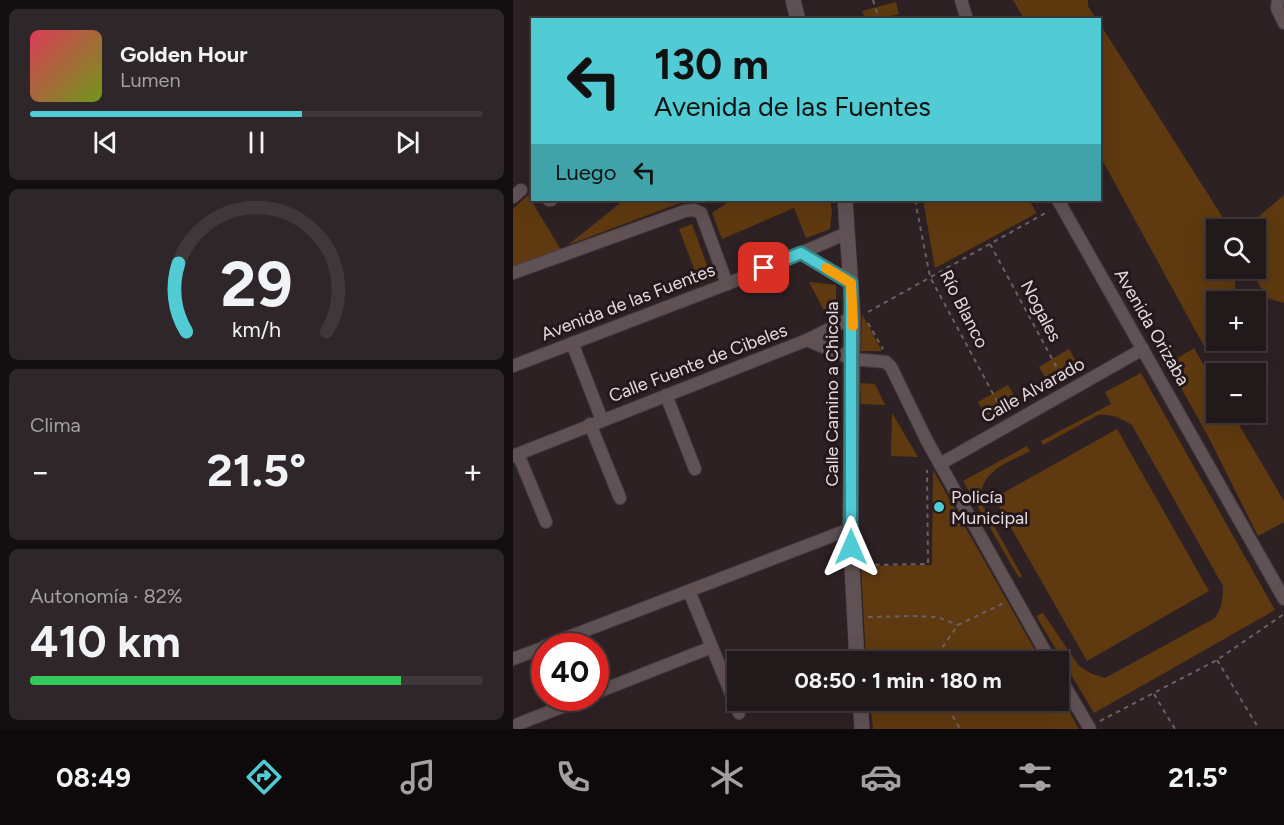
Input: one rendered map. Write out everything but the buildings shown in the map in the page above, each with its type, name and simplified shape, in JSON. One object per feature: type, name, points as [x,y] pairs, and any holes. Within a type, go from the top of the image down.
[{"type":"street","points":[[793,0],[798,18]]},
{"type":"street","points":[[961,0],[966,18]]},
{"type":"street","points":[[1278,0],[1277,8],[1284,22]]},
{"type":"street","name":"Calle Camino a Chicola","points":[[845,201],[851,283],[858,316],[852,359],[850,529],[856,651]]},
{"type":"street","name":"Avenida Orizaba","points":[[1059,202],[1284,599]]},
{"type":"street","points":[[513,273],[685,211],[694,210],[701,213],[727,284]]},
{"type":"street","name":"Avenida de las Fuentes","points":[[513,366],[727,284],[847,233]]},
{"type":"street","points":[[801,253],[851,283]]},
{"type":"street","points":[[807,340],[858,316]]},
{"type":"street","name":"Calle Fuente de Cibeles","points":[[596,422],[807,340],[852,359],[886,362]]},
{"type":"street","points":[[572,343],[621,498]]},
{"type":"street","name":"Calle Alvarado","points":[[940,464],[1143,348]]},
{"type":"street","points":[[886,362],[891,367],[927,441],[1045,651]]},
{"type":"street","points":[[666,395],[695,469]]},
{"type":"street","points":[[546,522],[515,455],[596,422]]},
{"type":"street","points":[[581,633],[850,529]]},
{"type":"street","points":[[690,591],[739,713]]},
{"type":"street","points":[[609,687],[712,647]]},
{"type":"street","points":[[513,659],[531,652]]},
{"type":"street","points":[[1069,693],[1089,728]]},
{"type":"street","points":[[518,724],[552,711]]},
{"type":"street","points":[[861,711],[862,729]]},
{"type":"path","points":[[873,0],[878,18]]},
{"type":"path","name":"Río Blanco","points":[[915,201],[930,277],[1010,424]]},
{"type":"path","points":[[886,362],[885,353],[858,316],[990,244],[1059,202]]},
{"type":"path","name":"Nogales","points":[[990,244],[1069,391]]},
{"type":"path","points":[[851,566],[928,564],[927,441]]},
{"type":"path","points":[[940,651],[959,625],[1014,598]]},
{"type":"path","points":[[1089,728],[1217,660],[1284,614]]},
{"type":"path","points":[[853,618],[937,617],[959,625]]},
{"type":"path","points":[[1217,660],[1259,729]]},
{"type":"path","points":[[1154,694],[1175,729]]},
{"type":"path","points":[[950,711],[960,729]]},
{"type":"shaded area","points":[[1013,0],[1088,0],[1088,6],[1095,18],[1023,18]]},
{"type":"shaded area","points":[[896,2],[899,14],[882,18],[865,18],[862,11]]},
{"type":"shaded area","points":[[1101,26],[1224,219],[1206,219],[1206,279],[1236,279],[1236,291],[1206,291],[1206,348],[1101,158]]},
{"type":"shaded area","points":[[528,195],[561,250],[513,267],[513,209]]},
{"type":"shaded area","points":[[1284,195],[1284,303],[1267,298],[1266,291],[1263,291],[1256,279],[1266,279],[1266,219],[1256,219]]},
{"type":"shaded area","points":[[623,201],[685,201],[568,245]]},
{"type":"shaded area","points":[[730,201],[830,201],[832,212],[830,229],[806,238],[794,208],[722,239],[712,213]]},
{"type":"shaded area","points":[[923,201],[1030,201],[1037,213],[935,268]]},
{"type":"shaded area","points":[[692,224],[712,279],[700,284],[679,229]]},
{"type":"shaded area","points":[[809,282],[836,285],[836,313],[828,318]]},
{"type":"shaded area","points":[[862,314],[882,351],[861,351]]},
{"type":"shaded area","points":[[1194,348],[1206,369],[1206,423],[1238,423],[1284,501],[1284,522],[1258,536],[1210,440],[1168,364]]},
{"type":"shaded area","points":[[1069,349],[1077,363],[1047,380],[1039,367]]},
{"type":"shaded area","points":[[1141,373],[1275,610],[1094,713],[1069,671],[1069,651],[1079,666],[1092,674],[1105,678],[1215,618],[1222,599],[1223,586],[1132,425],[1116,417],[1098,415],[1043,445],[1041,441],[1111,404],[1105,392]]},
{"type":"shaded area","points":[[860,383],[875,384],[885,405],[861,404]]},
{"type":"shaded area","points":[[1008,385],[1016,399],[986,416],[978,402]]},
{"type":"shaded area","points":[[892,413],[918,457],[891,456]]},
{"type":"shaded area","points":[[1117,429],[1209,591],[1087,661],[994,498]]},
{"type":"shaded area","points":[[1027,446],[1030,451],[1004,464],[990,475],[981,490],[980,501],[1022,576],[1019,578],[963,481]]},
{"type":"shaded area","points":[[933,470],[1035,651],[865,651],[861,566],[932,565]]},
{"type":"shaded area","points":[[1043,613],[1069,651],[1057,651],[1036,616]]},
{"type":"shaded area","points":[[871,711],[1069,711],[1079,729],[873,729]]},
{"type":"slow traffic","points":[[826,268],[851,283],[853,326]]},
{"type":"place","name":"Policía Municipal","points":[[939,507]]},
{"type":"route","points":[[764,268],[801,253],[851,283],[853,317],[851,547]]}]
